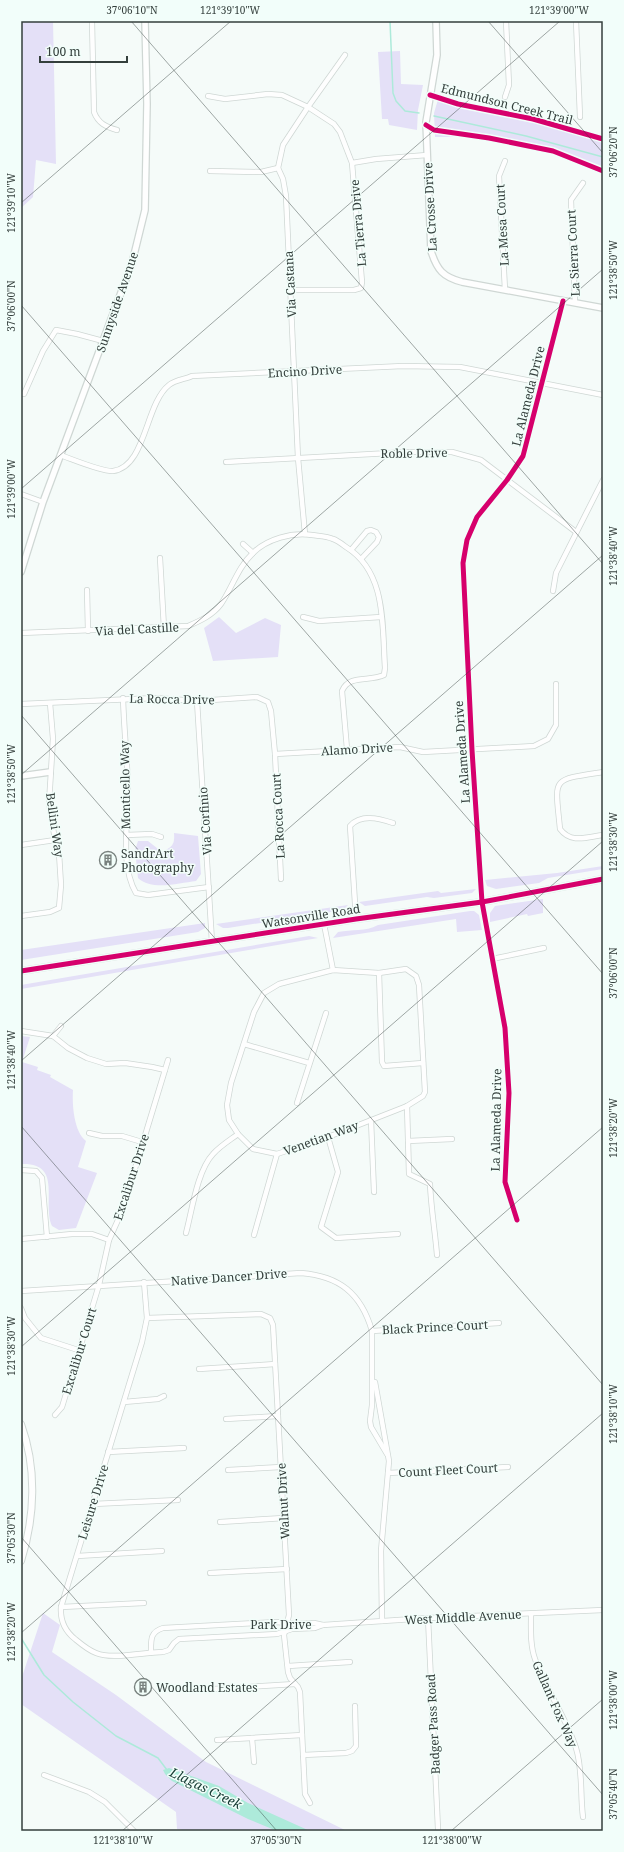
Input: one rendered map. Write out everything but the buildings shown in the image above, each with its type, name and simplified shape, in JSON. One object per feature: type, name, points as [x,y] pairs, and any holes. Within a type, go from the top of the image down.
[{"type":"main road","name":"Watsonville Road","points":[[21,971],[356,919],[482,902],[603,879]]},
{"type":"main road","points":[[21,1424],[31,1462],[32,1494],[31,1520],[21,1561]]},
{"type":"street","points":[[92,21],[94,112],[96,118],[104,126],[117,130]]},
{"type":"street","name":"Sunnyside Avenue","points":[[21,572],[43,502],[132,263],[145,210],[148,104],[145,21]]},
{"type":"street","name":"La Crosse Drive","points":[[436,21],[437,54],[426,111],[431,251],[436,266],[449,279],[603,308]]},
{"type":"street","points":[[505,97],[509,85],[506,21]]},
{"type":"street","points":[[576,21],[580,117]]},
{"type":"street","points":[[210,171],[261,172],[278,168],[283,146],[308,107],[345,55]]},
{"type":"street","name":"La Tierra Drive","points":[[208,96],[225,99],[268,94],[282,95],[308,107],[334,124],[340,132],[352,163],[362,282],[361,288],[354,290],[290,290]]},
{"type":"street","points":[[352,163],[376,159],[427,155]]},
{"type":"street","name":"La Mesa Court","points":[[505,161],[499,176],[506,290]]},
{"type":"street","name":"Via Castana","points":[[278,168],[283,179],[286,196],[298,458],[305,534]]},
{"type":"street","name":"La Sierra Court","points":[[575,303],[571,200],[583,183]]},
{"type":"street","name":"La Alameda Drive","points":[[517,1220],[505,1182],[509,1093],[505,1028],[482,902],[472,750],[463,562],[467,540],[477,517],[508,480],[523,456],[563,301]]},
{"type":"street","points":[[21,394],[24,394],[42,351],[56,330],[103,341]]},
{"type":"street","name":"Encino Drive","points":[[60,455],[113,471],[129,463],[142,444],[148,420],[158,398],[170,384],[192,376],[403,366],[460,367],[603,394]]},
{"type":"street","name":"Roble Drive","points":[[226,462],[408,452],[452,452],[481,460],[576,532]]},
{"type":"street","points":[[553,591],[556,573],[603,480]]},
{"type":"street","points":[[21,494],[43,502]]},
{"type":"street","points":[[351,550],[367,532],[371,530],[376,532],[379,537],[377,542],[361,559]]},
{"type":"street","name":"Via del Castille","points":[[21,633],[188,626],[204,619],[220,606],[242,567],[253,553],[282,536],[305,534],[333,539],[351,550],[361,559],[372,575],[379,594],[381,617],[384,675],[378,678],[350,681],[345,684],[342,691],[347,750]]},
{"type":"street","points":[[243,544],[253,553]]},
{"type":"street","points":[[160,558],[164,628]]},
{"type":"street","points":[[87,590],[88,631]]},
{"type":"street","points":[[303,617],[319,621],[381,617]]},
{"type":"street","name":"Alamo Drive","points":[[275,754],[400,746],[423,752],[534,746],[548,739],[556,725],[556,684]]},
{"type":"street","name":"La Rocca Drive","points":[[21,704],[122,698],[156,698],[197,701],[257,697],[268,702],[272,711],[275,754]]},
{"type":"street","name":"Monticello Way","points":[[122,698],[128,789],[126,835],[130,882],[136,893],[148,895],[209,887]]},
{"type":"street","name":"Via Corfinio","points":[[197,701],[212,942]]},
{"type":"street","name":"Bellini Way","points":[[21,916],[50,912],[59,908],[61,885],[59,853],[55,840],[49,803],[52,739],[50,703]]},
{"type":"street","name":"La Rocca Court","points":[[275,754],[282,878]]},
{"type":"street","points":[[21,776],[50,772]]},
{"type":"street","points":[[603,772],[567,777],[558,785],[556,792],[560,829],[563,834],[573,839],[603,835]]},
{"type":"street","points":[[356,919],[350,826],[356,820],[368,818],[378,818],[392,822]]},
{"type":"street","points":[[126,835],[152,834],[161,837]]},
{"type":"street","points":[[21,845],[55,840]]},
{"type":"street","points":[[324,924],[333,970]]},
{"type":"street","points":[[492,959],[544,948]]},
{"type":"street","name":"Venetian Way","points":[[406,969],[416,976],[419,985],[425,1092],[423,1096],[407,1106],[328,1138],[277,1154],[253,1148],[238,1134],[229,1120],[227,1105],[254,1012],[264,993],[279,984],[333,970],[379,973],[406,969]]},
{"type":"street","points":[[379,973],[382,1062],[384,1066],[423,1063]]},
{"type":"street","points":[[297,1104],[326,1013]]},
{"type":"street","points":[[54,1036],[61,1026]]},
{"type":"street","points":[[21,1031],[54,1036],[68,1048],[87,1058],[106,1064],[125,1063],[165,1070]]},
{"type":"street","points":[[244,1044],[309,1063]]},
{"type":"street","name":"Excalibur Drive","points":[[99,1285],[109,1240],[122,1211],[168,1060]]},
{"type":"street","points":[[407,1106],[409,1174],[430,1184],[431,1217],[435,1225],[437,1255]]},
{"type":"street","points":[[372,1120],[374,1192]]},
{"type":"street","points":[[90,1133],[102,1136],[122,1136],[142,1142]]},
{"type":"street","points":[[186,1233],[203,1173],[209,1159],[238,1134]]},
{"type":"street","points":[[328,1138],[338,1172],[321,1227],[336,1238],[398,1234]]},
{"type":"street","points":[[408,1141],[452,1139]]},
{"type":"street","points":[[254,1235],[277,1154]]},
{"type":"street","points":[[21,1170],[36,1171],[42,1178],[47,1237]]},
{"type":"street","points":[[21,1240],[72,1234],[92,1234],[109,1240]]},
{"type":"street","name":"Native Dancer Drive","points":[[21,1291],[30,1292],[99,1285],[300,1273],[317,1274],[333,1279],[348,1289],[358,1301],[369,1321],[372,1330],[373,1368],[370,1421],[371,1427],[387,1454]]},
{"type":"street","name":"Leisure Drive","points":[[144,1282],[147,1318],[142,1342],[60,1614],[66,1630],[74,1639],[97,1654],[112,1655],[151,1652]]},
{"type":"street","name":"Excalibur Court","points":[[55,1415],[62,1407],[78,1350],[99,1285]]},
{"type":"street","points":[[21,1308],[25,1318],[41,1338],[78,1350]]},
{"type":"street","name":"Walnut Drive","points":[[147,1318],[261,1314],[270,1318],[273,1325],[289,1615],[285,1631],[290,1678],[300,1692],[305,1794],[310,1803]]},
{"type":"street","name":"Black Prince Court","points":[[372,1330],[498,1323]]},
{"type":"street","points":[[199,1369],[275,1364]]},
{"type":"street","name":"Native Dancer Drive","points":[[373,1368],[387,1454],[388,1474],[381,1551],[382,1621]]},
{"type":"street","points":[[124,1402],[158,1399],[164,1396]]},
{"type":"street","points":[[226,1419],[278,1416]]},
{"type":"street","points":[[108,1452],[184,1448]]},
{"type":"street","points":[[228,1470],[281,1467]]},
{"type":"street","name":"Count Fleet Court","points":[[388,1474],[508,1467]]},
{"type":"street","points":[[92,1504],[178,1500]]},
{"type":"street","points":[[220,1522],[284,1518]]},
{"type":"street","points":[[77,1556],[162,1551]]},
{"type":"street","points":[[210,1574],[287,1569]]},
{"type":"street","points":[[61,1607],[144,1603]]},
{"type":"street","name":"West Middle Avenue","points":[[323,1625],[428,1618],[603,1610]]},
{"type":"street","name":"Gallant Fox Way","points":[[531,1614],[531,1638],[535,1658],[542,1676],[561,1711],[576,1749],[583,1817]]},
{"type":"street","name":"Badger Pass Road","points":[[428,1618],[438,1829]]},
{"type":"street","name":"Park Drive","points":[[276,1622],[314,1623],[323,1625],[315,1628],[285,1631],[277,1634],[179,1638],[169,1650],[163,1652],[151,1652],[152,1634],[156,1630],[163,1628],[276,1622]]},
{"type":"street","points":[[288,1666],[350,1662]]},
{"type":"street","points":[[197,1690],[295,1684]]},
{"type":"street","points":[[303,1755],[346,1753],[352,1751],[356,1746],[355,1706]]},
{"type":"street","points":[[217,1740],[302,1735]]},
{"type":"street","points":[[252,1738],[254,1762]]},
{"type":"street","points":[[44,1775],[89,1792],[105,1802],[134,1831]]},
{"type":"shaded area","points":[[21,21],[53,21],[56,164],[36,160],[33,197],[21,208]]},
{"type":"shaded area","points":[[400,51],[401,84],[423,85],[418,110],[417,130],[389,125],[388,119],[382,119],[378,52]]},
{"type":"shaded area","points":[[439,96],[546,119],[603,136],[603,174],[549,153],[467,137],[435,137],[434,113]]},
{"type":"shaded area","points":[[219,617],[236,633],[265,618],[281,625],[278,657],[213,661],[204,628]]},
{"type":"shaded area","points":[[174,833],[198,836],[201,874],[196,881],[158,885],[144,882],[138,878],[135,850],[138,841],[148,841],[162,852],[172,845]]},
{"type":"shaded area","points":[[603,866],[603,869],[548,878],[539,883],[496,889],[487,886],[485,880],[557,873]]},
{"type":"shaded area","points":[[476,889],[472,893],[434,898],[427,897],[365,906],[359,902],[438,891],[441,893]]},
{"type":"shaded area","points":[[543,899],[543,913],[528,916],[527,914],[490,922],[490,913],[495,906]]},
{"type":"shaded area","points":[[348,905],[343,910],[228,928],[223,928],[216,924]]},
{"type":"shaded area","points":[[474,911],[479,915],[482,930],[457,932],[456,919],[333,938],[338,932],[343,931],[363,930],[378,925]]},
{"type":"shaded area","points":[[205,923],[205,928],[198,932],[21,960],[21,950]]},
{"type":"shaded area","points":[[309,936],[318,938],[21,989],[21,985]]},
{"type":"shaded area","points":[[21,1036],[30,1037],[22,1062],[38,1067],[37,1070],[51,1075],[50,1077],[73,1090],[76,1125],[82,1137],[86,1141],[78,1167],[97,1173],[76,1228],[59,1230],[52,1226],[47,1176],[42,1169],[34,1165],[21,1164]]},
{"type":"shaded area","points":[[43,1613],[60,1625],[52,1652],[116,1695],[206,1762],[347,1831],[188,1831],[177,1829],[176,1812],[21,1704],[21,1680]]},
{"type":"water","points":[[169,1768],[219,1786],[248,1803],[310,1831],[277,1831],[248,1819],[172,1781],[163,1770]]},
{"type":"waterway","points":[[390,21],[393,93],[396,101],[405,111],[419,113]]},
{"type":"waterway","points":[[434,116],[526,136],[603,157]]},
{"type":"waterway","name":"Llagas Creek","points":[[21,1638],[44,1675],[73,1702],[116,1736],[158,1758],[167,1770]]},
{"type":"cycle path","name":"Edmundson Creek Trail","points":[[430,95],[458,104],[533,119],[603,139]]},
{"type":"cycle path","points":[[426,125],[434,130],[489,138],[553,151],[603,171]]},
{"type":"cycle path","points":[[517,1220],[505,1182],[509,1093],[505,1028],[482,902],[472,750],[463,563],[467,540],[477,517],[507,480],[523,456],[563,301]]},
{"type":"cycle path","points":[[21,971],[356,919],[482,902],[603,879]]},
{"type":"place","name":"SandrArt Photography","points":[[108,860]]},
{"type":"place","name":"Woodland Estates","points":[[143,1687]]}]
